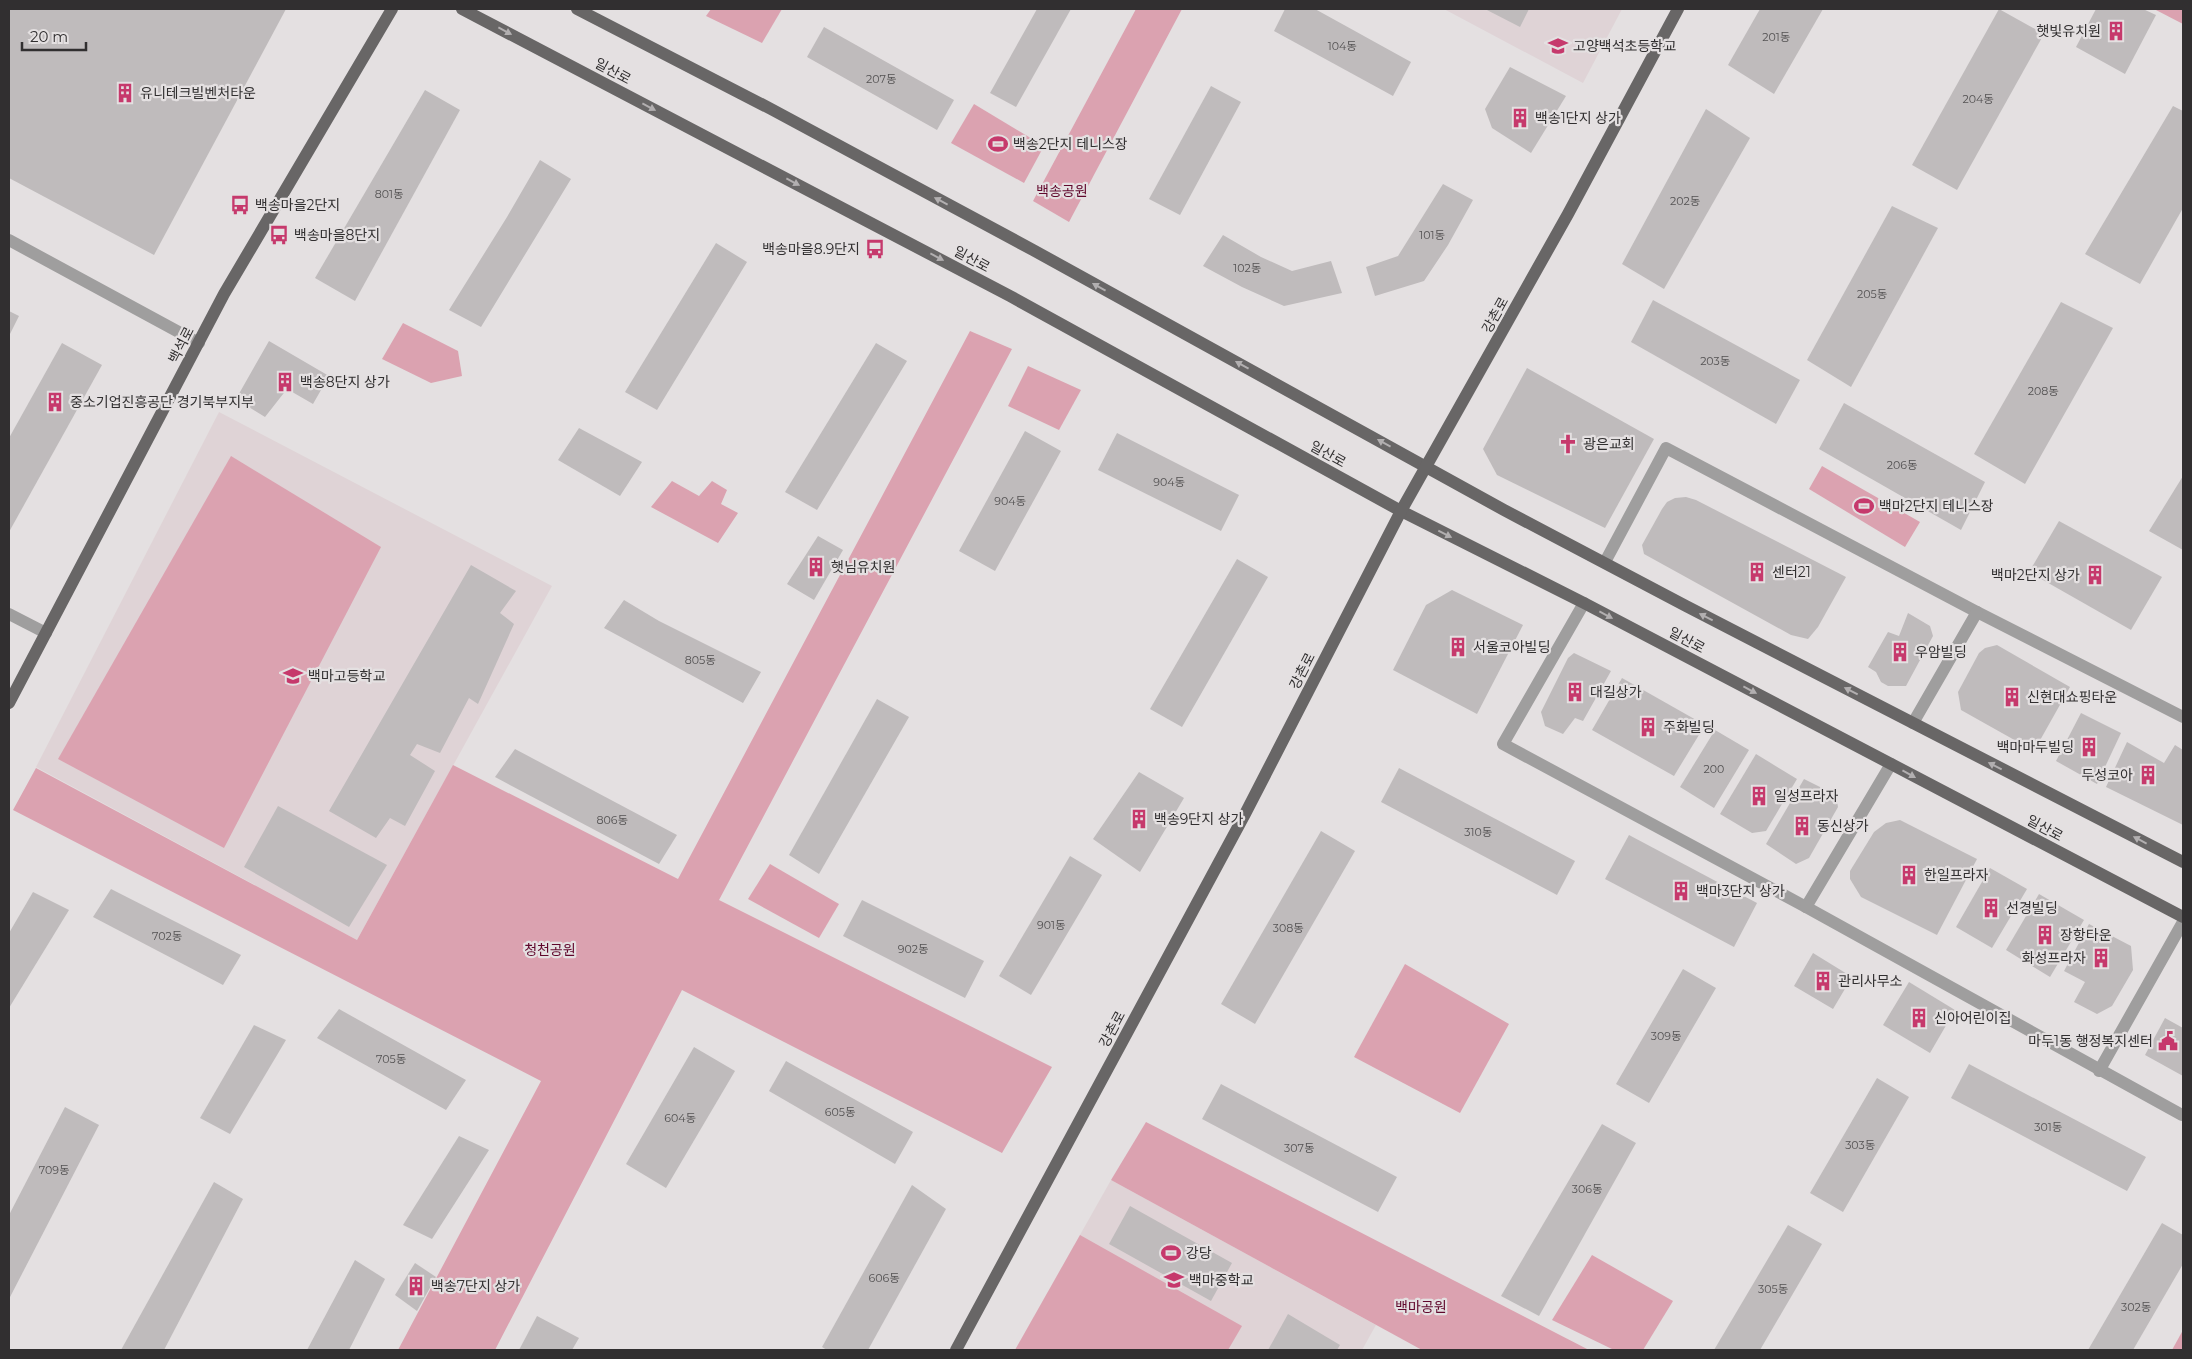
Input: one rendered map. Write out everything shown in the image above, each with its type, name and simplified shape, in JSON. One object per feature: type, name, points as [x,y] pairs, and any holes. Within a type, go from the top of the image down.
[{"type":"main road","name":"백석로","points":[[9,703],[224,294],[392,9]]},
{"type":"main road","name":"일산로","points":[[462,9],[1010,296],[1402,511],[1584,603],[2183,917]]},
{"type":"main road","points":[[577,9],[815,132],[1426,467],[1686,606],[2183,862]]},
{"type":"main road","name":"강촌로","points":[[956,1350],[1245,814],[1402,511],[1568,214],[1678,9]]},
{"type":"street","points":[[9,240],[199,343]]},
{"type":"street","points":[[1605,562],[1666,448],[1977,612],[2183,717]]},
{"type":"street","points":[[1584,603],[1503,744],[1806,907],[2099,1071],[2182,1115]]},
{"type":"street","points":[[1913,723],[1977,612]]},
{"type":"street","points":[[9,614],[46,633]]},
{"type":"street","points":[[1806,907],[1891,764]]},
{"type":"street","points":[[2099,1071],[2183,922]]},
{"type":"shaded area","name":"고양백석초등학교","points":[[1444,9],[1622,9],[1583,83]]},
{"type":"shaded area","name":"백마고등학교","points":[[219,412],[552,586],[357,940],[36,767]]},
{"type":"shaded area","name":"백마중학교","points":[[1111,1180],[1376,1325],[1362,1350],[1015,1350]]},
{"type":"green space","points":[[711,9],[782,9],[762,43],[706,16]]},
{"type":"green space","name":"백송공원","points":[[1136,9],[1182,9],[1069,222],[1033,201]]},
{"type":"green space","points":[[2154,9],[2183,9],[2183,24]]},
{"type":"green space","name":"백송2단지 테니스장","points":[[974,104],[1044,146],[1024,183],[951,143]]},
{"type":"green space","points":[[403,323],[458,351],[462,376],[431,383],[382,359]]},
{"type":"green space","name":"청천공원","points":[[970,331],[1012,349],[719,900],[1052,1067],[1002,1153],[682,990],[495,1350],[398,1350],[541,1081],[13,810],[36,768],[357,940],[453,765],[678,879]]},
{"type":"green space","points":[[1028,366],[1081,390],[1059,430],[1008,406]]},
{"type":"green space","points":[[231,456],[381,547],[224,848],[58,759]]},
{"type":"green space","name":"백마2단지 테니스장","points":[[1822,466],[1920,522],[1905,547],[1809,489]]},
{"type":"green space","points":[[672,481],[699,496],[712,481],[727,490],[721,504],[738,513],[718,543],[651,507]]},
{"type":"green space","points":[[770,864],[839,904],[819,938],[748,899]]},
{"type":"green space","points":[[1405,964],[1509,1024],[1460,1113],[1354,1057]]},
{"type":"green space","name":"백마공원","points":[[1146,1122],[1589,1350],[1422,1350],[1111,1180]]},
{"type":"green space","points":[[1080,1235],[1242,1326],[1228,1350],[1015,1350]]},
{"type":"green space","points":[[1592,1255],[1673,1301],[1643,1350],[1614,1350],[1552,1320]]},
{"type":"green space","points":[[2183,1330],[2183,1350],[2172,1350]]},
{"type":"building","name":"유니테크빌벤처타운","points":[[9,9],[286,9],[154,255],[9,178]]},
{"type":"building","points":[[1037,9],[1071,9],[1016,107],[990,93]]},
{"type":"building","points":[[1285,9],[1315,9],[1411,62],[1393,96],[1274,31]]},
{"type":"building","points":[[1485,9],[1529,9],[1520,27]]},
{"type":"building","points":[[1760,9],[1823,9],[1774,94],[1728,65]]},
{"type":"building","points":[[1999,9],[2044,34],[1957,190],[1912,165]]},
{"type":"building","name":"햇빛유치원","points":[[2096,9],[2143,9],[2156,15],[2125,74],[2076,47]]},
{"type":"building","points":[[824,27],[954,100],[937,130],[807,57]]},
{"type":"building","name":"백송1단지 상가","points":[[1510,67],[1566,96],[1531,153],[1492,128],[1485,109]]},
{"type":"building","points":[[1211,86],[1241,102],[1180,215],[1149,199]]},
{"type":"building","points":[[425,90],[460,110],[355,301],[315,278]]},
{"type":"building","points":[[2173,106],[2183,111],[2183,208],[2140,284],[2085,254]]},
{"type":"building","points":[[1706,109],[1750,138],[1664,289],[1622,264]]},
{"type":"building","points":[[540,160],[571,179],[481,327],[449,310]]},
{"type":"building","points":[[1443,184],[1473,200],[1448,245],[1424,281],[1375,296],[1366,267],[1398,256]]},
{"type":"building","points":[[1892,206],[1938,228],[1851,387],[1807,360]]},
{"type":"building","points":[[1223,235],[1261,257],[1292,271],[1331,261],[1342,293],[1284,306],[1242,287],[1203,266]]},
{"type":"building","points":[[716,243],[747,262],[657,410],[625,392]]},
{"type":"building","points":[[1653,300],[1800,380],[1776,424],[1631,342]]},
{"type":"building","points":[[2061,302],[2113,328],[2025,484],[1974,454]]},
{"type":"building","points":[[9,311],[19,316],[9,336]]},
{"type":"building","name":"백송8단지 상가","points":[[269,341],[329,376],[313,404],[287,389],[265,417],[236,399]]},
{"type":"building","name":"중소기업진흥공단 경기북부지부","points":[[62,343],[102,365],[9,532],[9,438]]},
{"type":"building","points":[[876,343],[907,361],[817,510],[785,492]]},
{"type":"building","name":"광은교회","points":[[1527,368],[1654,439],[1605,528],[1497,475],[1483,449]]},
{"type":"building","points":[[1844,403],[1985,482],[1961,530],[1819,449]]},
{"type":"building","points":[[579,428],[642,462],[620,496],[558,460]]},
{"type":"building","points":[[1025,431],[1061,451],[995,571],[959,551]]},
{"type":"building","points":[[1117,433],[1239,495],[1221,531],[1098,470]]},
{"type":"building","points":[[2183,476],[2183,550],[2149,531]]},
{"type":"building","name":"센터21","points":[[1686,497],[1696,500],[1846,577],[1818,627],[1808,639],[1791,635],[1644,554],[1642,545],[1667,502],[1675,498]]},
{"type":"building","name":"백마2단지 상가","points":[[2059,521],[2162,577],[2131,630],[2029,572]]},
{"type":"building","name":"햇님유치원","points":[[818,536],[843,550],[814,600],[787,584]]},
{"type":"building","points":[[1237,559],[1268,577],[1182,727],[1150,709]]},
{"type":"building","points":[[471,565],[516,591],[500,613],[514,624],[478,704],[469,698],[440,753],[417,744],[410,755],[435,771],[405,826],[390,818],[376,838],[329,811]]},
{"type":"building","name":"서울코아빌딩","points":[[1452,590],[1523,625],[1477,714],[1393,670],[1426,605]]},
{"type":"building","points":[[624,600],[659,621],[761,672],[743,703],[604,628]]},
{"type":"building","name":"우암빌딩","points":[[1908,613],[1930,626],[1933,636],[1906,686],[1888,686],[1881,682],[1876,672],[1868,667],[1888,632],[1899,636]]},
{"type":"building","name":"신현대쇼핑타운","points":[[1997,645],[2070,687],[2034,751],[1961,710],[1958,692],[1979,653],[1985,648]]},
{"type":"building","name":"대길상가","points":[[1574,653],[1611,671],[1583,721],[1575,718],[1563,734],[1545,726],[1541,712],[1568,658]]},
{"type":"building","name":"주화빌딩","points":[[1622,678],[1705,725],[1674,776],[1592,730]]},
{"type":"building","points":[[877,699],[909,717],[819,874],[789,855]]},
{"type":"building","name":"백마마두빌딩","points":[[2081,713],[2121,733],[2097,784],[2056,761]]},
{"type":"building","points":[[1715,730],[1749,750],[1714,808],[1680,787]]},
{"type":"building","name":"두성코아","points":[[2127,742],[2164,763],[2175,745],[2183,750],[2183,825],[2106,787]]},
{"type":"building","points":[[515,749],[677,835],[659,864],[495,777]]},
{"type":"building","name":"일성프라자","points":[[1756,754],[1797,779],[1766,831],[1752,833],[1720,814]]},
{"type":"building","points":[[1399,768],[1575,861],[1557,895],[1381,802]]},
{"type":"building","name":"백송9단지 상가","points":[[1139,772],[1184,798],[1140,872],[1093,839]]},
{"type":"building","name":"동신상가","points":[[1804,779],[1836,795],[1838,807],[1809,858],[1796,864],[1766,844]]},
{"type":"building","points":[[278,806],[387,865],[349,927],[244,867]]},
{"type":"building","name":"한일프라자","points":[[1900,820],[1977,859],[1937,935],[1861,897],[1850,879],[1850,871],[1874,832],[1886,823]]},
{"type":"building","points":[[1321,831],[1355,851],[1255,1024],[1221,1004]]},
{"type":"building","name":"백마3단지 상가","points":[[1629,835],[1757,903],[1734,947],[1605,879]]},
{"type":"building","points":[[1070,856],[1102,875],[1031,995],[999,976]]},
{"type":"building","name":"선경빌딩","points":[[1990,868],[2027,889],[1992,948],[1956,927]]},
{"type":"building","points":[[111,889],[241,955],[223,985],[93,917]]},
{"type":"building","points":[[33,892],[69,910],[9,1008],[9,933]]},
{"type":"building","name":"장항타운","points":[[2039,894],[2084,920],[2050,977],[2006,950]]},
{"type":"building","points":[[862,900],[984,961],[965,998],[843,936]]},
{"type":"building","name":"화성프라자","points":[[2089,924],[2131,946],[2133,970],[2112,1006],[2097,1014],[2074,1002],[2085,982],[2064,971]]},
{"type":"building","name":"관리사무소","points":[[1813,953],[1852,977],[1833,1009],[1794,986]]},
{"type":"building","points":[[1683,969],[1716,988],[1649,1103],[1616,1084]]},
{"type":"building","name":"신아어린이집","points":[[1909,982],[1955,1010],[1930,1053],[1883,1025]]},
{"type":"building","points":[[339,1009],[466,1080],[446,1110],[317,1038]]},
{"type":"building","name":"마두1동 행정복지센터","points":[[2165,1018],[2183,1028],[2183,1076],[2145,1055]]},
{"type":"building","points":[[254,1025],[286,1040],[230,1134],[200,1118]]},
{"type":"building","points":[[694,1047],[735,1071],[666,1188],[626,1164]]},
{"type":"building","points":[[786,1061],[913,1132],[895,1164],[769,1091]]},
{"type":"building","points":[[1969,1064],[2146,1157],[2127,1191],[1951,1098]]},
{"type":"building","points":[[1877,1078],[1909,1097],[1843,1212],[1810,1193]]},
{"type":"building","points":[[1221,1084],[1397,1177],[1378,1212],[1202,1119]]},
{"type":"building","points":[[65,1107],[99,1125],[9,1299],[9,1215]]},
{"type":"building","points":[[1602,1124],[1636,1143],[1539,1316],[1501,1296]]},
{"type":"building","points":[[459,1136],[489,1150],[432,1239],[403,1225]]},
{"type":"building","points":[[214,1182],[243,1199],[164,1350],[121,1350]]},
{"type":"building","points":[[912,1185],[946,1209],[868,1350],[827,1350],[822,1347]]},
{"type":"building","name":"강당","points":[[1130,1206],[1232,1263],[1211,1301],[1109,1244]]},
{"type":"building","points":[[2162,1223],[2183,1235],[2183,1264],[2133,1350],[2088,1350]]},
{"type":"building","points":[[1788,1225],[1822,1244],[1760,1350],[1714,1350]]},
{"type":"building","points":[[355,1260],[385,1279],[349,1350],[307,1350]]},
{"type":"building","name":"백송7단지 상가","points":[[415,1263],[436,1277],[417,1311],[395,1295]]},
{"type":"building","points":[[1288,1314],[1340,1345],[1337,1350],[1268,1350]]},
{"type":"building","points":[[537,1316],[579,1338],[572,1350],[519,1350]]},
{"type":"place","name":"햇빛유치원","points":[[2116,31]]},
{"type":"place","name":"고양백석초등학교","points":[[1558,46]]},
{"type":"place","name":"유니테크빌벤처타운","points":[[125,93]]},
{"type":"place","name":"백송1단지 상가","points":[[1520,118]]},
{"type":"place","name":"백송2단지 테니스장","points":[[998,144]]},
{"type":"place","name":"백송마을2단지","points":[[240,205]]},
{"type":"place","name":"백송마을8단지","points":[[279,235]]},
{"type":"place","name":"백송마을8.9단지","points":[[875,249]]},
{"type":"place","name":"백송8단지 상가","points":[[285,382]]},
{"type":"place","name":"중소기업진흥공단 경기북부지부","points":[[55,402]]},
{"type":"place","name":"광은교회","points":[[1568,444]]},
{"type":"place","name":"백마2단지 테니스장","points":[[1864,506]]},
{"type":"place","name":"햇님유치원","points":[[816,567]]},
{"type":"place","name":"센터21","points":[[1757,572]]},
{"type":"place","name":"백마2단지 상가","points":[[2095,575]]},
{"type":"place","name":"서울코아빌딩","points":[[1458,647]]},
{"type":"place","name":"우암빌딩","points":[[1900,652]]},
{"type":"place","name":"백마고등학교","points":[[293,676]]},
{"type":"place","name":"대길상가","points":[[1575,692]]},
{"type":"place","name":"신현대쇼핑타운","points":[[2012,697]]},
{"type":"place","name":"주화빌딩","points":[[1648,727]]},
{"type":"place","name":"백마마두빌딩","points":[[2089,747]]},
{"type":"place","name":"두성코아","points":[[2148,775]]},
{"type":"place","name":"일성프라자","points":[[1759,796]]},
{"type":"place","name":"백송9단지 상가","points":[[1139,819]]},
{"type":"place","name":"동신상가","points":[[1802,826]]},
{"type":"place","name":"한일프라자","points":[[1909,875]]},
{"type":"place","name":"백마3단지 상가","points":[[1681,891]]},
{"type":"place","name":"선경빌딩","points":[[1991,908]]},
{"type":"place","name":"장항타운","points":[[2045,935]]},
{"type":"place","name":"화성프라자","points":[[2101,958]]},
{"type":"place","name":"관리사무소","points":[[1823,981]]},
{"type":"place","name":"신아어린이집","points":[[1919,1018]]},
{"type":"place","name":"마두1동 행정복지센터","points":[[2168,1041]]},
{"type":"place","name":"강당","points":[[1171,1253]]},
{"type":"place","name":"백마중학교","points":[[1174,1280]]},
{"type":"place","name":"백송7단지 상가","points":[[416,1286]]}]
